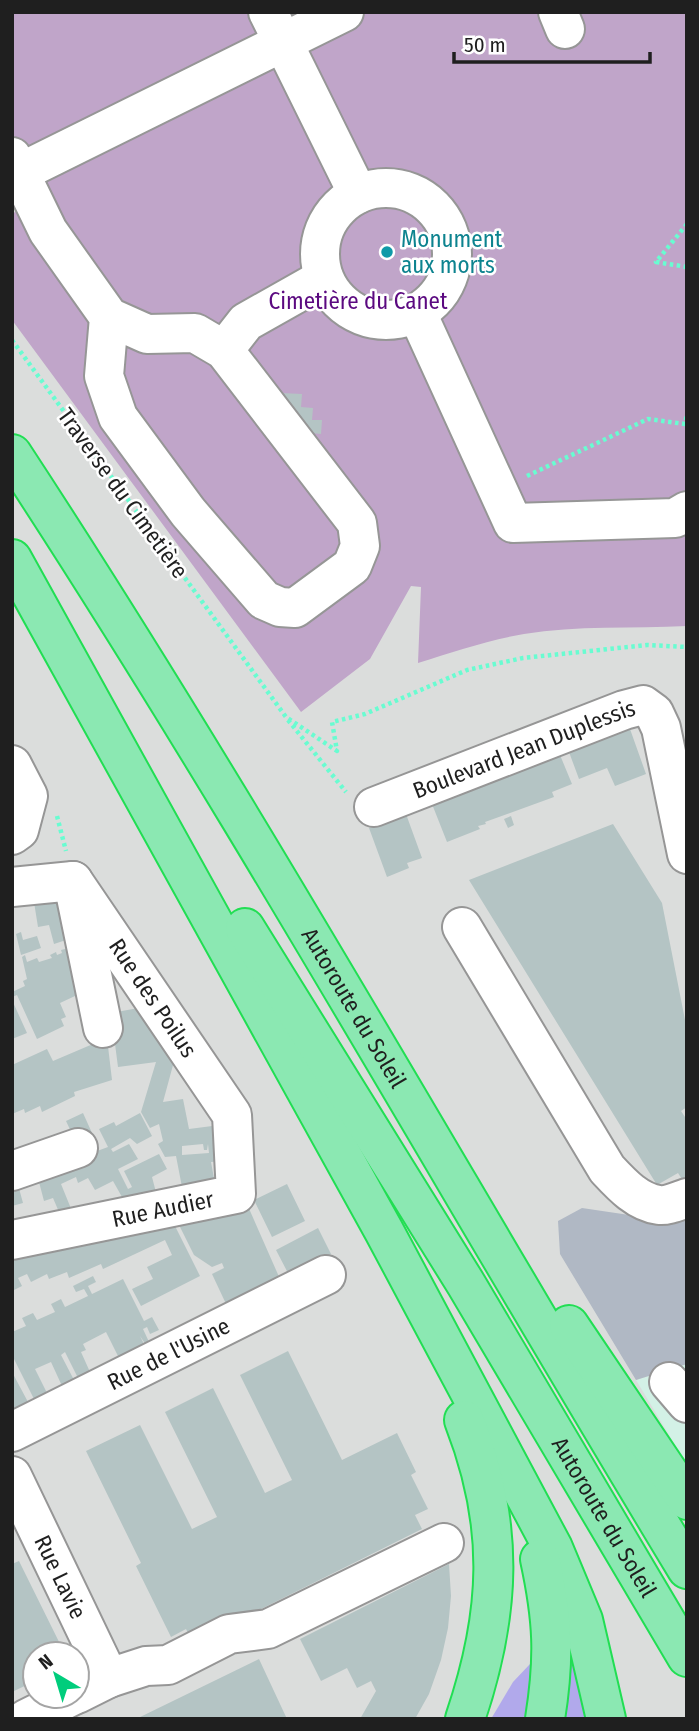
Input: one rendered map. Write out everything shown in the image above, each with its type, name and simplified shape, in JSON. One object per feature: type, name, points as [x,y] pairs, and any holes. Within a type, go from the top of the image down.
[{"type":"highway","name":"Autoroute du Soleil","points":[[12,454],[107,603],[330,968],[687,1569]]},
{"type":"highway","name":"Autoroute du Soleil","points":[[12,557],[466,1284],[687,1657]]},
{"type":"highway","points":[[12,557],[384,1231],[509,1464],[570,1585],[583,1620],[606,1719]]},
{"type":"highway","points":[[330,968],[687,1500]]},
{"type":"highway","points":[[384,1231],[470,1436],[480,1465],[486,1497],[493,1547],[492,1615],[486,1650],[465,1719]]},
{"type":"highway","points":[[509,1464],[540,1558],[550,1605],[553,1647],[545,1719]]},
{"type":"street","points":[[109,317],[104,376],[118,417],[188,512],[264,600],[280,607],[295,608],[352,566],[360,546],[357,523],[224,350],[195,332],[147,334],[109,317],[48,231],[16,165],[275,27],[344,12]]},
{"type":"street","points":[[275,27],[358,194]]},
{"type":"street","points":[[375,188],[399,188],[417,194],[432,205],[446,223],[453,244],[452,266],[445,286],[433,302],[417,313],[389,321],[372,319],[353,312],[335,296],[324,278],[320,255],[324,231],[332,215],[343,203],[358,194],[375,188]]},
{"type":"street","points":[[224,350],[246,322],[324,278]]},
{"type":"street","points":[[417,313],[513,523],[675,518],[687,511]]},
{"type":"street","name":"Boulevard Jean Duplessis","points":[[374,807],[643,705],[654,713],[661,728],[687,854]]},
{"type":"street","points":[[12,765],[28,796],[19,830],[12,835]]},
{"type":"street","points":[[12,887],[73,881],[103,1028]]},
{"type":"street","name":"Rue des Poilus","points":[[73,881],[232,1115]]},
{"type":"street","points":[[462,927],[607,1169],[625,1189],[643,1199],[660,1205],[687,1198]]},
{"type":"street","name":"Rue Audier","points":[[12,1240],[236,1194],[232,1115]]},
{"type":"street","points":[[12,1171],[78,1149]]},
{"type":"street","name":"Rue de l'Usine","points":[[12,1432],[326,1275]]},
{"type":"street","name":"Rue Lavie","points":[[12,1476],[24,1532],[67,1640]]},
{"type":"street","points":[[91,1687],[146,1666],[168,1665],[229,1634],[268,1629],[444,1543]]},
{"type":"street","points":[[26,1719],[44,1710]]},
{"type":"path","points":[[687,223],[656,262],[687,267]]},
{"type":"path","name":"Traverse du Cimetière","points":[[12,340],[286,717],[360,810],[374,807]]},
{"type":"path","points":[[498,490],[648,419],[685,424],[687,414]]},
{"type":"path","points":[[286,717],[337,751],[332,722],[365,714],[467,670],[523,658],[647,645],[687,647]]},
{"type":"shaded area","points":[[12,12],[687,12],[687,1719],[12,1719]]},
{"type":"shaded area","points":[[582,1208],[663,1220],[687,1213],[687,1364],[636,1380],[560,1254],[558,1221]]},
{"type":"shaded area","points":[[687,1364],[687,1465],[636,1380]]},
{"type":"shaded area","points":[[570,1645],[589,1719],[559,1719]]},
{"type":"shaded area","points":[[530,1664],[536,1667],[528,1719],[491,1719],[513,1682]]},
{"type":"green space","name":"Cimetière du Canet","points":[[12,12],[687,12],[687,626],[544,631],[497,640],[418,663],[421,587],[411,586],[370,659],[301,712],[12,320],[12,214],[20,209],[12,189]]},
{"type":"building","points":[[281,393],[302,394],[301,407],[313,408],[312,420],[322,420],[321,434],[300,432],[280,406]]},
{"type":"building","points":[[630,729],[646,774],[615,786],[607,768],[579,779],[569,752]]},
{"type":"building","points":[[560,755],[572,784],[552,792],[554,797],[485,822],[486,824],[478,826],[480,829],[447,842],[432,804]]},
{"type":"building","points":[[406,814],[422,858],[407,863],[409,868],[387,877],[369,828]]},
{"type":"building","points":[[511,816],[514,825],[508,828],[504,819]]},
{"type":"building","points":[[613,824],[662,903],[687,1030],[687,1107],[681,1111],[687,1120],[685,1184],[678,1173],[657,1185],[469,880]]},
{"type":"building","points":[[69,891],[81,935],[54,944],[49,925],[38,927],[33,896]]},
{"type":"building","points":[[21,932],[23,940],[37,936],[41,948],[21,955],[16,934]]},
{"type":"building","points":[[69,948],[90,989],[60,1003],[66,1017],[61,1019],[64,1026],[37,1039],[17,995],[12,997],[12,992],[25,986],[23,981],[27,979],[22,957],[25,955],[27,962],[37,958],[39,962]]},
{"type":"building","points":[[12,1000],[27,1033],[12,1039]]},
{"type":"building","points":[[144,1007],[176,1054],[163,1102],[183,1099],[189,1129],[220,1125],[224,1161],[211,1162],[215,1184],[182,1187],[176,1156],[165,1157],[158,1144],[163,1141],[159,1124],[150,1128],[141,1112],[156,1062],[118,1067],[111,1013]],"holes":[[[203,1144],[204,1150],[207,1150],[208,1144],[209,1153],[182,1155],[182,1146]]]},
{"type":"building","points":[[107,1038],[112,1080],[74,1092],[75,1096],[42,1112],[40,1106],[25,1113],[24,1109],[12,1114],[12,1065],[47,1049],[53,1061]]},
{"type":"building","points":[[83,1113],[92,1133],[75,1140],[66,1121]]},
{"type":"building","points":[[140,1113],[152,1136],[137,1144],[130,1138],[111,1149],[113,1152],[129,1144],[138,1159],[118,1169],[128,1189],[132,1187],[124,1171],[159,1154],[167,1169],[152,1177],[158,1200],[117,1199],[122,1197],[113,1181],[95,1190],[88,1178],[78,1183],[76,1177],[61,1184],[74,1216],[62,1219],[53,1198],[44,1201],[39,1182],[78,1158],[108,1147],[99,1129],[114,1122],[116,1126]]},
{"type":"building","points":[[17,1181],[23,1203],[12,1206],[12,1183]]},
{"type":"building","points":[[287,1184],[305,1221],[272,1237],[254,1200]]},
{"type":"building","points":[[247,1204],[280,1279],[227,1306],[212,1274],[224,1268],[222,1263],[212,1267],[194,1255],[175,1217]]},
{"type":"building","points":[[171,1218],[200,1276],[141,1306],[132,1289],[153,1279],[147,1267],[172,1255],[165,1240],[103,1269],[101,1264],[69,1278],[67,1272],[49,1279],[47,1274],[31,1282],[27,1274],[18,1278],[22,1286],[12,1291],[12,1248]]},
{"type":"building","points":[[318,1228],[331,1254],[289,1275],[276,1250]]},
{"type":"building","points":[[93,1276],[96,1282],[88,1286],[92,1294],[123,1279],[144,1321],[152,1317],[159,1330],[150,1334],[147,1327],[143,1329],[150,1344],[146,1345],[140,1336],[145,1346],[119,1358],[106,1332],[83,1344],[86,1350],[81,1352],[90,1372],[78,1378],[65,1352],[61,1355],[74,1380],[62,1386],[51,1362],[35,1369],[47,1393],[34,1399],[12,1355],[12,1332],[26,1326],[22,1318],[33,1313],[37,1320],[55,1312],[51,1304],[61,1299],[65,1307],[88,1296],[84,1289],[76,1292],[73,1286]]},
{"type":"building","points":[[288,1351],[342,1460],[397,1433],[416,1472],[411,1475],[428,1509],[415,1515],[422,1529],[219,1630],[189,1635],[186,1629],[171,1637],[136,1566],[141,1563],[86,1451],[140,1425],[192,1529],[217,1517],[165,1412],[213,1388],[265,1493],[292,1480],[240,1375]]},
{"type":"building","points":[[12,1372],[28,1402],[12,1410]]},
{"type":"building","points":[[19,1561],[58,1640],[21,1640],[21,1688],[12,1692],[12,1564]]},
{"type":"building","points":[[449,1564],[451,1596],[441,1660],[429,1694],[415,1719],[360,1719],[376,1691],[371,1681],[357,1688],[347,1668],[321,1681],[300,1639]]},
{"type":"building","points":[[259,1659],[287,1719],[136,1719]]},
{"type":"place","name":"Monument aux morts","points":[[387,252]]}]
